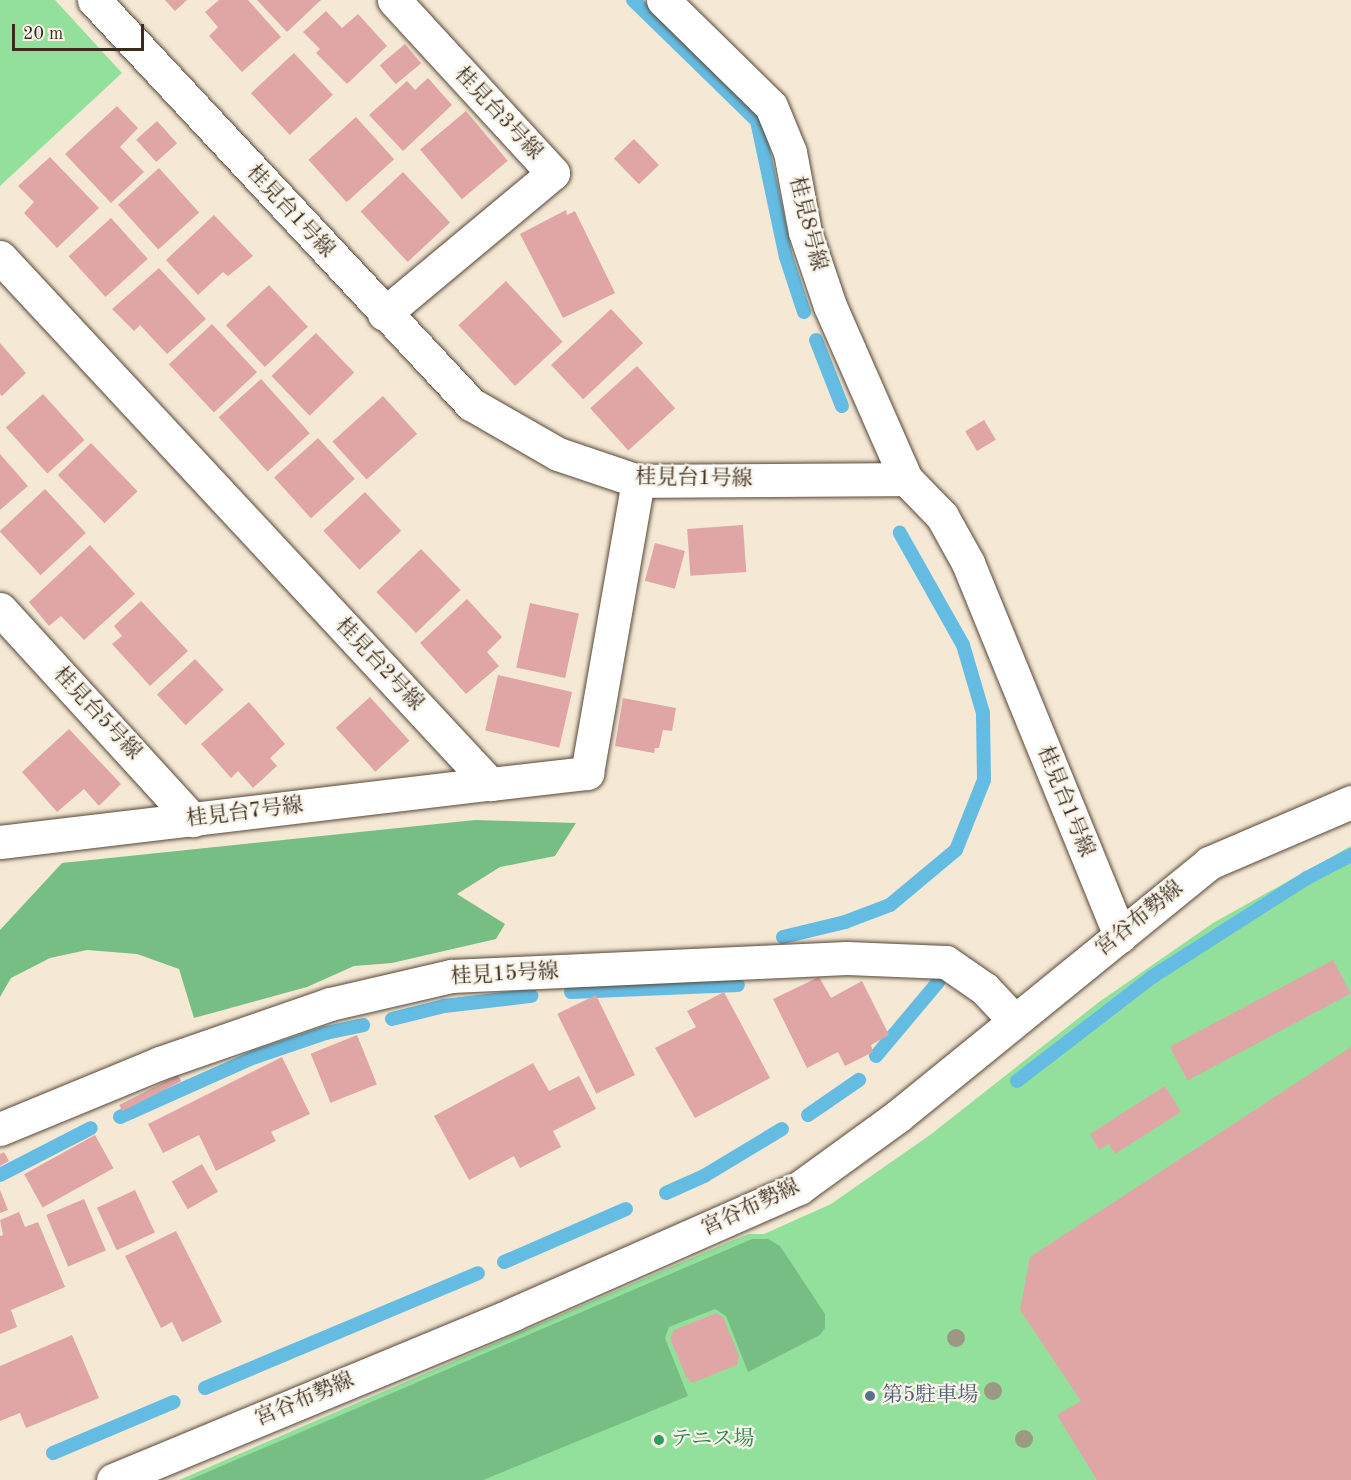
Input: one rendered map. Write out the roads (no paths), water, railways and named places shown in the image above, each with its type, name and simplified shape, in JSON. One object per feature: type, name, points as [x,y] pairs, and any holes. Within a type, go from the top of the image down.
[{"type":"street","name":"桂見台1号線","points":[[94,0],[384,314],[471,404],[558,454],[638,482],[906,479],[942,516],[968,563],[1120,936]]},
{"type":"street","name":"桂見台3号線","points":[[384,314],[553,173],[394,0]]},
{"type":"street","name":"桂見8号線","points":[[663,0],[771,106],[790,152],[805,232],[830,306],[906,479]]},
{"type":"street","name":"桂見台2号線","points":[[0,257],[490,784]]},
{"type":"street","points":[[490,784],[587,772],[638,482]]},
{"type":"street","name":"桂見台5号線","points":[[0,609],[193,819]]},
{"type":"street","name":"桂見台7号線","points":[[0,842],[490,784]]},
{"type":"street","name":"宮谷布勢線","points":[[114,1480],[513,1314],[799,1188],[898,1116],[1209,863],[1351,802]]},
{"type":"street","name":"桂見15号線","points":[[0,1129],[160,1063],[330,1004],[452,976],[847,958],[946,962],[985,989],[1014,1020]]},
{"type":"waterway","points":[[633,0],[757,121],[786,257],[804,312]]},
{"type":"waterway","points":[[816,340],[842,406]]},
{"type":"waterway","points":[[783,937],[845,922],[890,905],[956,850],[984,780],[983,713],[963,645],[900,533]]},
{"type":"waterway","points":[[1017,1081],[1152,977],[1307,878],[1351,855]]},
{"type":"waterway","points":[[876,1056],[938,982]]},
{"type":"waterway","points":[[571,992],[738,985]]},
{"type":"waterway","points":[[392,1019],[444,1006],[531,996]]},
{"type":"waterway","points":[[120,1117],[255,1057],[326,1033],[363,1025]]},
{"type":"waterway","points":[[808,1115],[859,1080]]},
{"type":"waterway","points":[[0,1175],[91,1128]]},
{"type":"waterway","points":[[666,1193],[704,1176],[782,1129]]},
{"type":"waterway","points":[[504,1262],[626,1209]]},
{"type":"waterway","points":[[205,1388],[478,1273]]},
{"type":"waterway","points":[[53,1453],[174,1402]]},
{"type":"place","name":"第5駐車場","points":[[870,1396]]},
{"type":"place","name":"テニス場","points":[[659,1440]]}]
